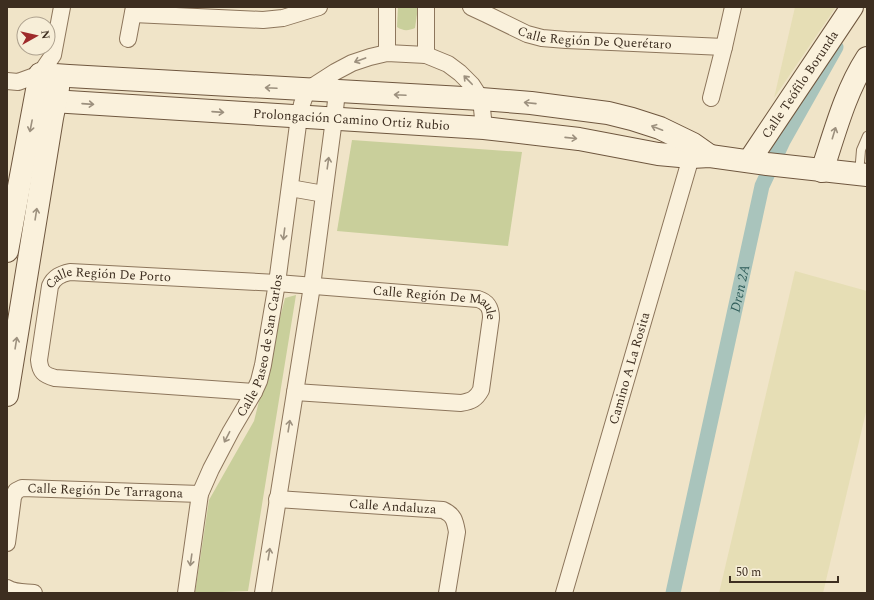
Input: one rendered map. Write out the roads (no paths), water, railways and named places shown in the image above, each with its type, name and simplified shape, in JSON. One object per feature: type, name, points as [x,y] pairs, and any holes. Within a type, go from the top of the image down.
[{"type":"street","points":[[7,395],[60,7]]},
{"type":"street","points":[[128,39],[134,10],[263,20],[283,18],[319,7]]},
{"type":"street","points":[[387,7],[387,53]]},
{"type":"street","points":[[426,7],[426,55]]},
{"type":"street","name":"Calle Región De Querétaro","points":[[471,7],[527,34],[542,38],[724,47]]},
{"type":"street","points":[[710,98],[733,7]]},
{"type":"street","name":"Calle Teófilo Borunda","points":[[758,163],[852,7]]},
{"type":"street","points":[[308,90],[335,72],[352,63],[370,57],[387,53],[426,55],[448,64],[460,72],[472,85],[481,99],[484,128]]},
{"type":"street","points":[[815,170],[838,121],[847,96],[867,58]]},
{"type":"street","name":"Prolongación Camino Ortiz Rubio","points":[[12,82],[51,75],[532,103],[608,113],[632,119],[660,128],[698,152]]},
{"type":"street","name":"Prolongación Camino Ortiz Rubio","points":[[12,82],[46,101],[484,128],[580,139],[651,153],[698,152]]},
{"type":"street","name":"Calle Paseo de San Carlos","points":[[186,593],[200,494],[231,431],[254,392],[259,381],[263,365],[278,283],[299,117],[302,104],[308,90]]},
{"type":"street","points":[[263,593],[312,286],[337,91]]},
{"type":"street","points":[[7,251],[46,101]]},
{"type":"street","points":[[698,152],[758,163],[863,175]]},
{"type":"street","name":"Camino A La Rosita","points":[[564,593],[698,152]]},
{"type":"street","points":[[290,188],[324,194]]},
{"type":"street","name":"Calle Región De Porto","points":[[254,392],[55,378],[48,376],[42,372],[39,360],[50,286],[52,281],[57,276],[70,272],[278,283]]},
{"type":"street","name":"Calle Región De Maule","points":[[278,283],[478,299],[484,300],[491,311],[481,390],[477,396],[469,402],[462,403],[294,392]]},
{"type":"street","name":"Calle Región De Tarragona","points":[[7,543],[13,497],[16,491],[22,488],[200,494]]},
{"type":"street","name":"Calle Andaluza","points":[[277,499],[443,510],[449,512],[456,524],[457,532],[447,593]]},
{"type":"street","points":[[7,588],[17,592],[34,593]]},
{"type":"lane","points":[[863,175],[861,150],[866,141]]},
{"type":"waterway","name":"Dren 2A","points":[[673,593],[762,186],[783,141],[836,47]]}]
